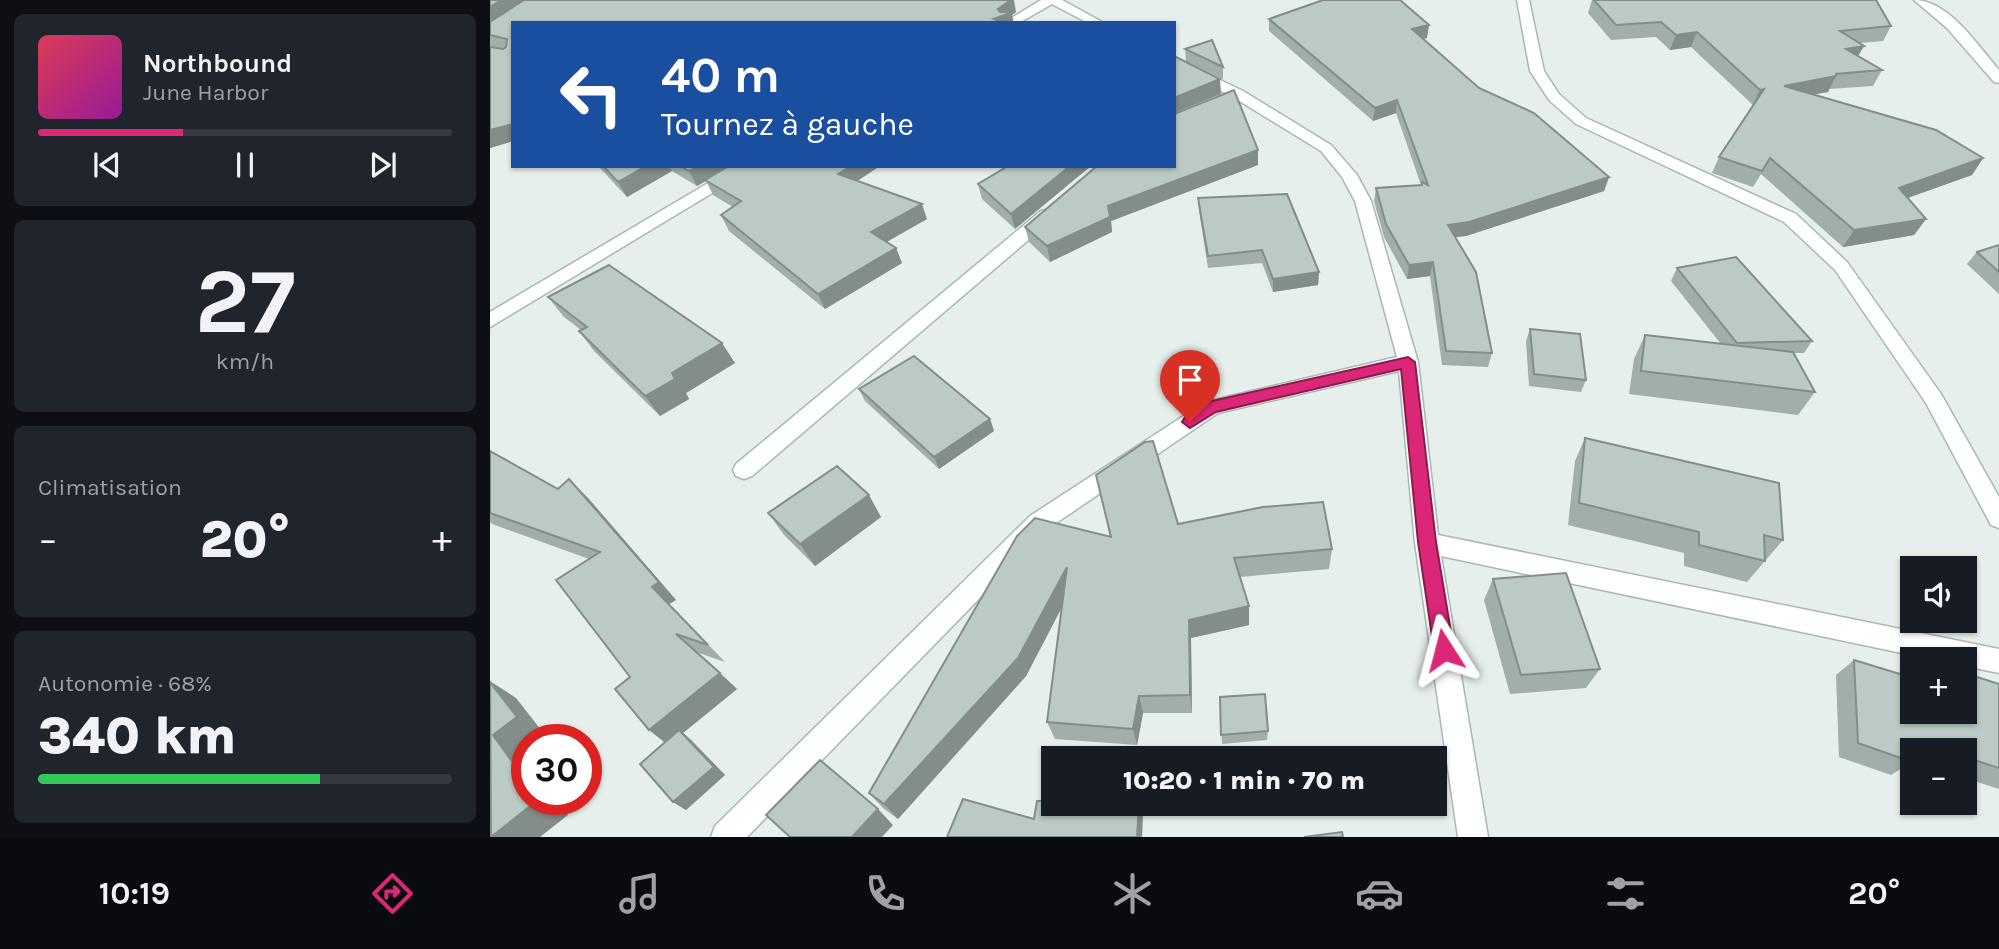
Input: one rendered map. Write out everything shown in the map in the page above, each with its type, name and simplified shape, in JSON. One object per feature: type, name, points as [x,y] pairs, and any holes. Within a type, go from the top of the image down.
[{"type":"street","points":[[1013,21],[1052,0],[1094,21]]},
{"type":"street","points":[[1522,0],[1537,72],[1554,97],[1581,121],[1790,218],[1841,266],[1934,399],[1999,518]]},
{"type":"street","points":[[1920,0],[1952,25],[1999,79]]},
{"type":"street","points":[[1176,63],[1326,148],[1349,175],[1363,201],[1408,362],[1427,542],[1473,837]]},
{"type":"street","points":[[490,321],[746,168]]},
{"type":"street","points":[[744,470],[1062,202]]},
{"type":"street","points":[[726,837],[1038,523],[1212,407],[1408,362]]},
{"type":"street","points":[[1427,542],[1999,661]]},
{"type":"building","points":[[490,0],[501,0],[490,7]]},
{"type":"building","points":[[524,0],[1011,0],[998,9],[1000,12],[1012,12],[994,19],[1000,21],[511,21],[511,125],[490,130],[490,47],[503,49],[507,39],[490,35],[490,22]]},
{"type":"building","points":[[1323,0],[1400,0],[1429,25],[1412,29],[1479,88],[1534,113],[1609,177],[1469,222],[1448,225],[1476,272],[1492,353],[1446,351],[1433,262],[1409,265],[1386,224],[1376,188],[1422,185],[1422,182],[1428,185],[1397,100],[1375,108],[1269,19]]},
{"type":"building","points":[[1594,0],[1876,0],[1891,26],[1840,31],[1864,46],[1846,49],[1882,70],[1836,74],[1784,86],[1936,130],[1983,158],[1899,188],[1926,219],[1854,230],[1770,158],[1762,171],[1719,157],[1764,89],[1760,90],[1697,32],[1676,35],[1661,22],[1616,25]]},
{"type":"building","points":[[1212,40],[1223,67],[1185,49]]},
{"type":"building","points":[[1176,57],[1220,79],[1176,97]]},
{"type":"building","points":[[1234,90],[1258,150],[1108,206],[1110,217],[1047,246],[1025,227],[1095,168],[1176,168],[1176,113]]},
{"type":"building","points":[[605,168],[642,168],[618,182]]},
{"type":"building","points":[[726,168],[848,168],[838,174],[922,204],[871,232],[896,248],[818,294],[721,215],[741,201],[705,180]]},
{"type":"building","points":[[1005,168],[1068,168],[1011,214],[978,184]]},
{"type":"building","points":[[1287,194],[1319,272],[1273,279],[1262,250],[1208,256],[1198,198]]},
{"type":"building","points":[[1999,245],[1999,272],[1977,252]]},
{"type":"building","points":[[1736,257],[1812,341],[1737,343],[1677,268]]},
{"type":"building","points":[[609,265],[722,343],[672,373],[675,379],[645,396],[579,331],[587,327],[548,297]]},
{"type":"building","points":[[1530,329],[1580,334],[1586,380],[1534,374]]},
{"type":"building","points":[[1645,335],[1793,352],[1815,392],[1641,371]]},
{"type":"building","points":[[914,356],[990,419],[934,457],[859,389]]},
{"type":"building","points":[[1585,438],[1779,483],[1783,540],[1764,535],[1765,561],[1699,545],[1699,532],[1579,503]]},
{"type":"building","points":[[1153,441],[1178,524],[1263,507],[1323,502],[1332,549],[1234,558],[1249,606],[1189,620],[1190,695],[1139,696],[1133,729],[1047,722],[1067,567],[1018,658],[884,804],[869,793],[1017,536],[1035,518],[1111,537],[1096,475],[1145,442]]},
{"type":"building","points":[[490,451],[558,489],[569,479],[659,582],[652,587],[708,645],[676,634],[720,673],[649,730],[615,689],[630,677],[556,580],[600,552],[490,513]]},
{"type":"building","points":[[837,466],[869,495],[800,544],[768,513]]},
{"type":"building","points":[[1566,573],[1600,669],[1521,675],[1493,579]]},
{"type":"building","points":[[1854,660],[1900,674],[1900,724],[1977,724],[1977,677],[1999,684],[1999,768],[1977,761],[1977,738],[1900,738],[1900,758],[1858,743]]},
{"type":"building","points":[[490,682],[517,717],[493,735],[511,760],[511,815],[519,815],[491,837]]},
{"type":"building","points":[[1265,694],[1268,731],[1221,735],[1220,697]]},
{"type":"building","points":[[679,730],[714,767],[673,802],[640,764]]},
{"type":"building","points":[[820,760],[878,809],[852,837],[790,837],[766,815]]},
{"type":"building","points":[[963,799],[1034,819],[1037,801],[1041,801],[1041,816],[1138,816],[1137,837],[947,837]]},
{"type":"building","points":[[1342,832],[1343,837],[1304,837]]},
{"type":"route","points":[[1190,422],[1212,407],[1408,362],[1427,542],[1444,650]]}]
